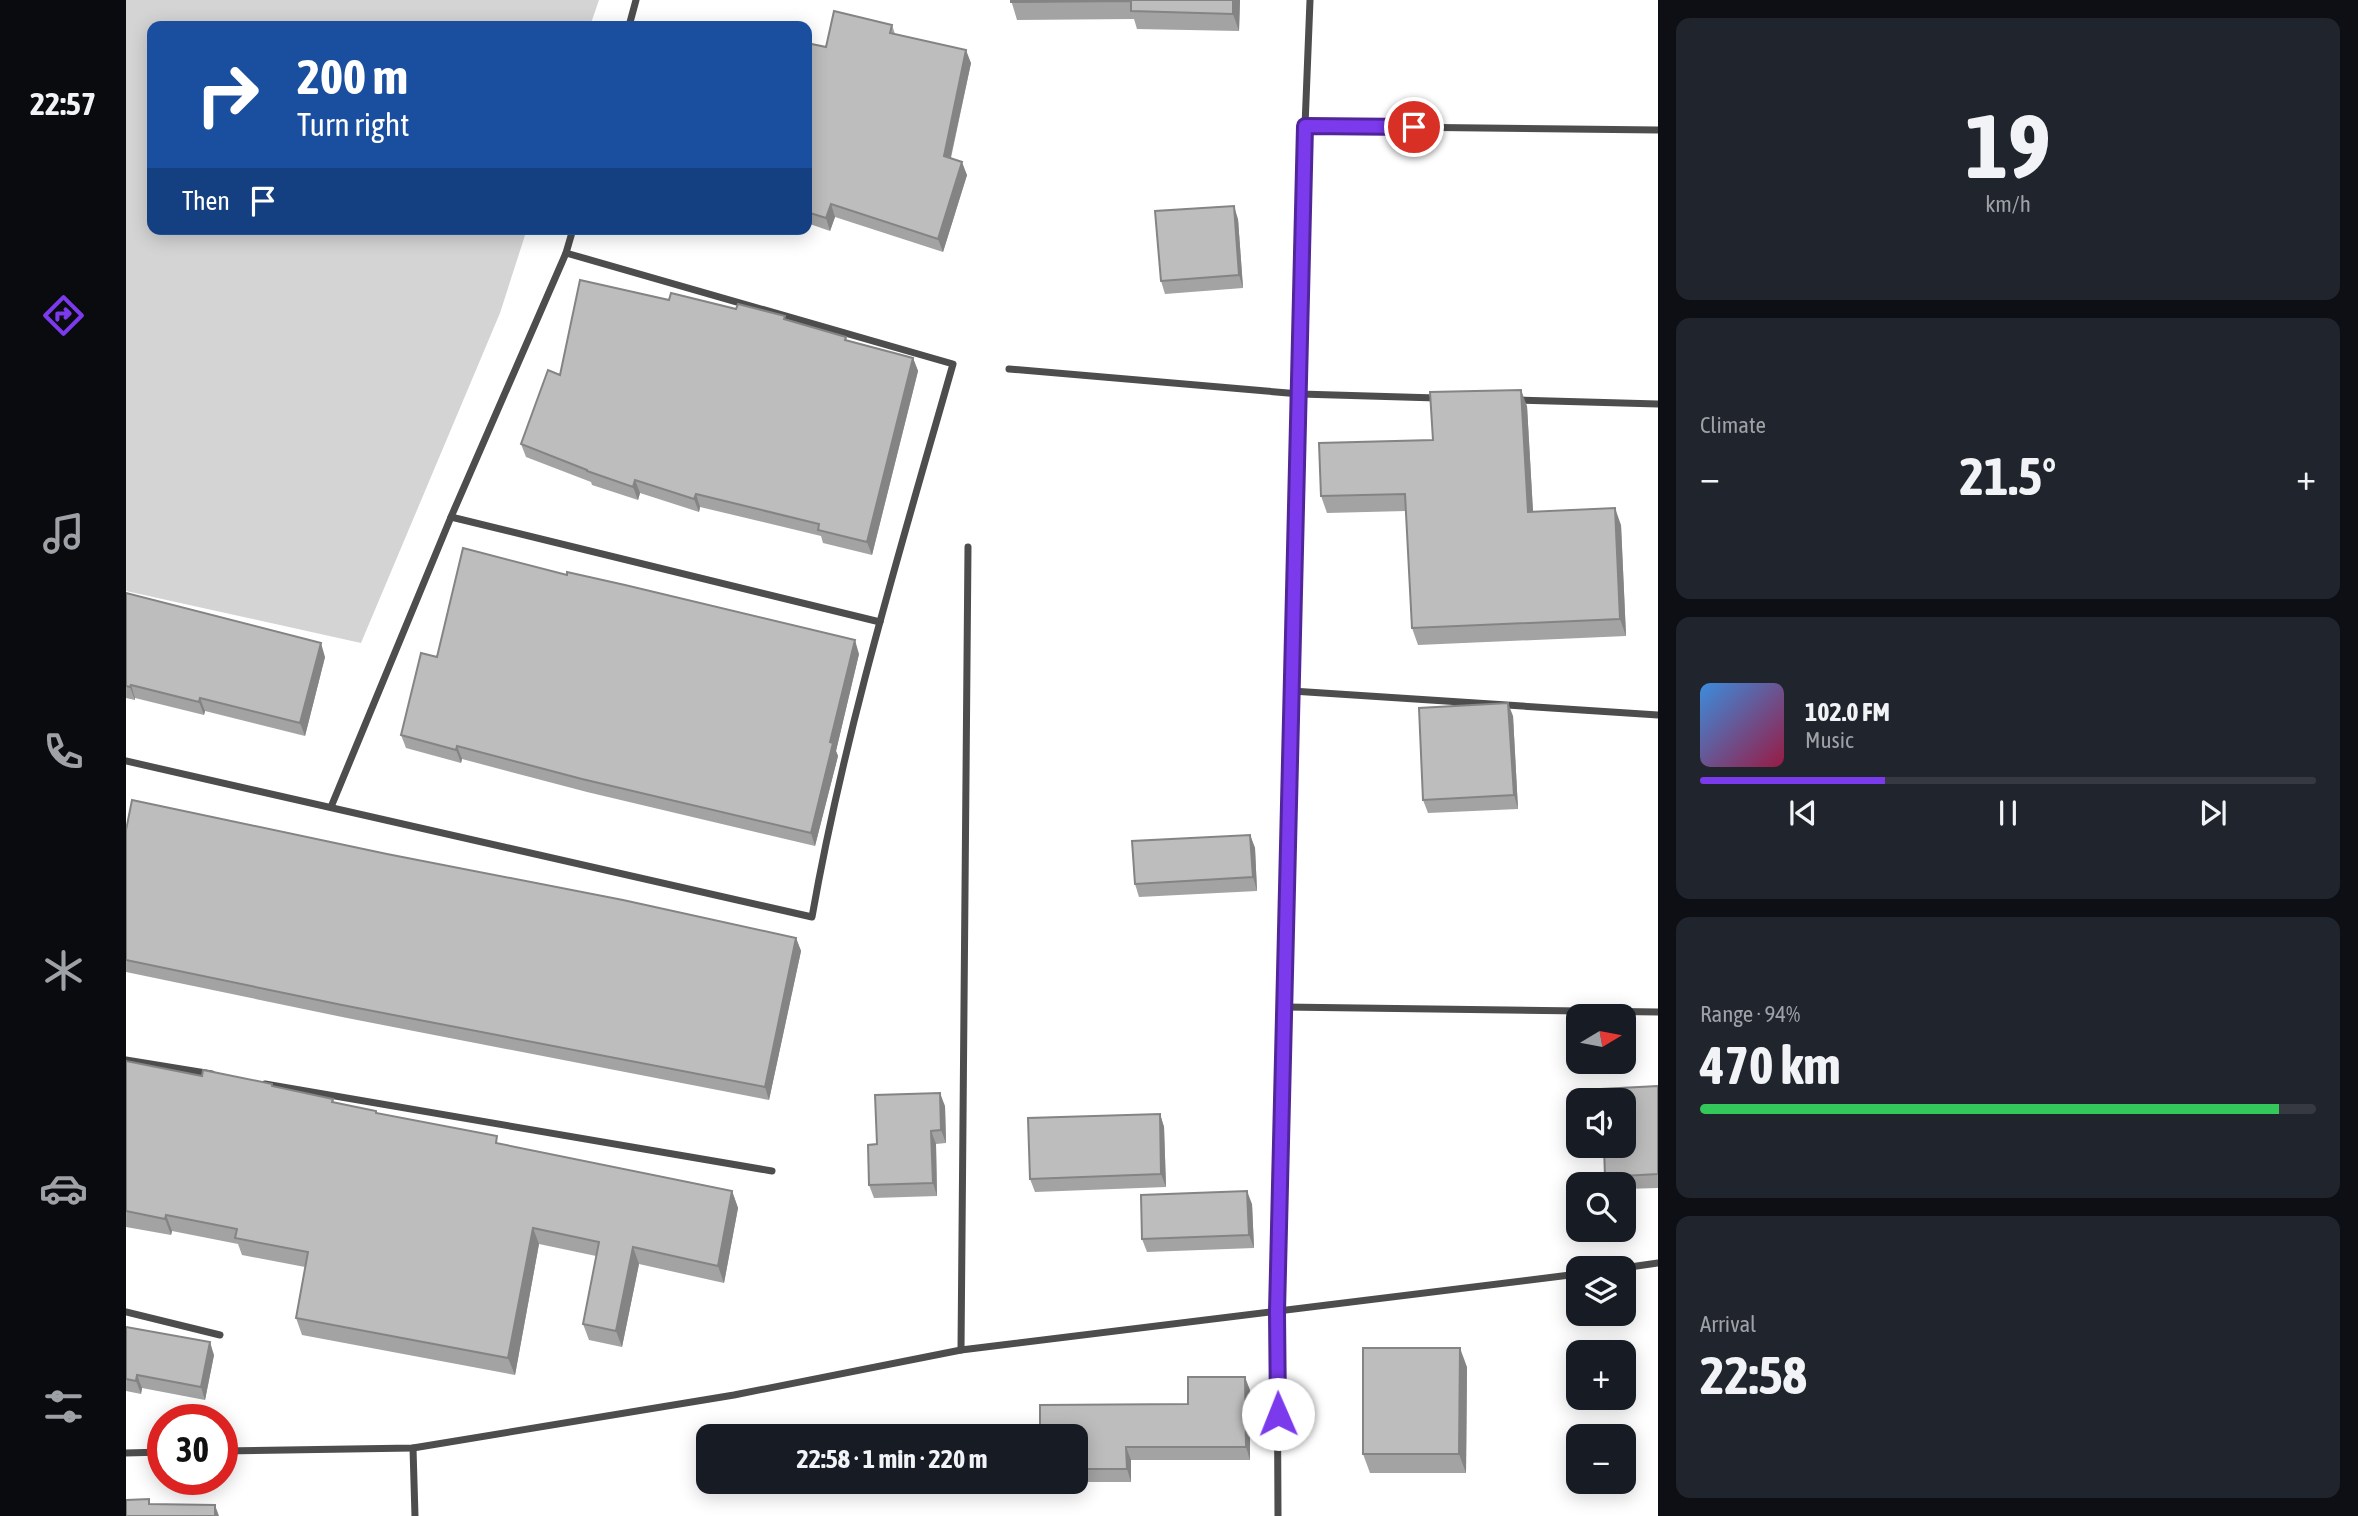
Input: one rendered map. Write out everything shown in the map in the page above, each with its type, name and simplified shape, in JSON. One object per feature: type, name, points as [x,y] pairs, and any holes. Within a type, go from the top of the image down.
[{"type":"street","points":[[630,21],[636,0]]},
{"type":"street","points":[[1278,1516],[1277,1312],[1310,0]]},
{"type":"street","points":[[1305,126],[1658,130]]},
{"type":"street","points":[[331,807],[451,517],[566,253],[571,235]]},
{"type":"street","points":[[126,761],[812,917],[825,841],[880,622],[953,364],[566,253]]},
{"type":"street","points":[[1009,369],[1300,394],[1451,398]]},
{"type":"street","points":[[1506,400],[1658,404]]},
{"type":"street","points":[[451,517],[880,622]]},
{"type":"street","points":[[961,1350],[968,547]]},
{"type":"street","points":[[1292,691],[1658,715]]},
{"type":"street","points":[[1284,1007],[1658,1012]]},
{"type":"street","points":[[126,1060],[222,1076]]},
{"type":"street","points":[[250,1081],[772,1171]]},
{"type":"street","points":[[1636,1266],[1658,1263]]},
{"type":"street","points":[[238,1451],[412,1448],[734,1395],[961,1350],[1566,1276]]},
{"type":"street","points":[[126,1312],[220,1335]]},
{"type":"street","points":[[412,1448],[415,1516]]},
{"type":"street","points":[[126,1453],[147,1452]]},
{"type":"shaded area","points":[[126,0],[599,0],[592,21],[147,21],[147,235],[525,235],[500,313],[361,643],[126,591]]},
{"type":"building","points":[[1011,0],[1233,0],[1233,14],[1131,11],[1131,1]]},
{"type":"building","points":[[834,11],[892,25],[890,33],[966,50],[944,156],[962,162],[938,239],[831,204],[826,218],[812,214],[812,44],[826,47]]},
{"type":"building","points":[[1234,206],[1239,275],[1161,281],[1155,211]]},
{"type":"building","points":[[580,280],[669,300],[671,293],[736,309],[738,304],[785,316],[784,319],[846,337],[845,340],[913,358],[867,542],[818,530],[819,524],[696,494],[694,499],[635,480],[633,487],[521,444],[548,370],[560,375]]},
{"type":"building","points":[[1521,390],[1528,512],[1615,508],[1620,619],[1412,628],[1405,494],[1321,496],[1319,443],[1433,440],[1430,392]]},
{"type":"building","points":[[463,548],[567,575],[567,572],[625,585],[855,640],[811,833],[582,779],[457,746],[456,750],[401,735],[421,653],[437,657]]},
{"type":"building","points":[[126,593],[321,643],[300,723],[200,698],[199,702],[126,686]]},
{"type":"building","points":[[1508,703],[1514,795],[1423,800],[1419,708]]},
{"type":"building","points":[[132,800],[796,938],[765,1087],[126,960],[126,830]]},
{"type":"building","points":[[1250,835],[1253,877],[1135,884],[1132,841]]},
{"type":"building","points":[[126,1061],[202,1076],[203,1070],[272,1084],[376,1113],[497,1136],[496,1143],[732,1191],[718,1266],[633,1247],[616,1331],[583,1324],[599,1242],[533,1228],[508,1358],[296,1318],[308,1252],[235,1238],[237,1229],[166,1215],[165,1219],[126,1211]]},
{"type":"building","points":[[1658,1086],[1658,1174],[1605,1172],[1604,1158],[1636,1158],[1636,1088],[1620,1088]]},
{"type":"building","points":[[940,1093],[941,1130],[931,1131],[933,1183],[869,1185],[868,1145],[877,1144],[875,1095]]},
{"type":"building","points":[[1160,1114],[1161,1174],[1030,1179],[1028,1118]]},
{"type":"building","points":[[1247,1191],[1249,1235],[1142,1239],[1141,1195]]},
{"type":"building","points":[[126,1327],[210,1342],[201,1387],[137,1375],[136,1381],[126,1379]]},
{"type":"building","points":[[1363,1348],[1460,1348],[1459,1454],[1363,1454]]},
{"type":"building","points":[[1188,1377],[1245,1377],[1246,1447],[1126,1447],[1127,1469],[1088,1469],[1088,1424],[1040,1424],[1040,1405],[1188,1404]]},
{"type":"building","points":[[149,1499],[149,1504],[215,1505],[215,1516],[126,1516],[126,1500]]},
{"type":"route","points":[[1278,1414],[1277,1312],[1305,126],[1414,127]]}]
